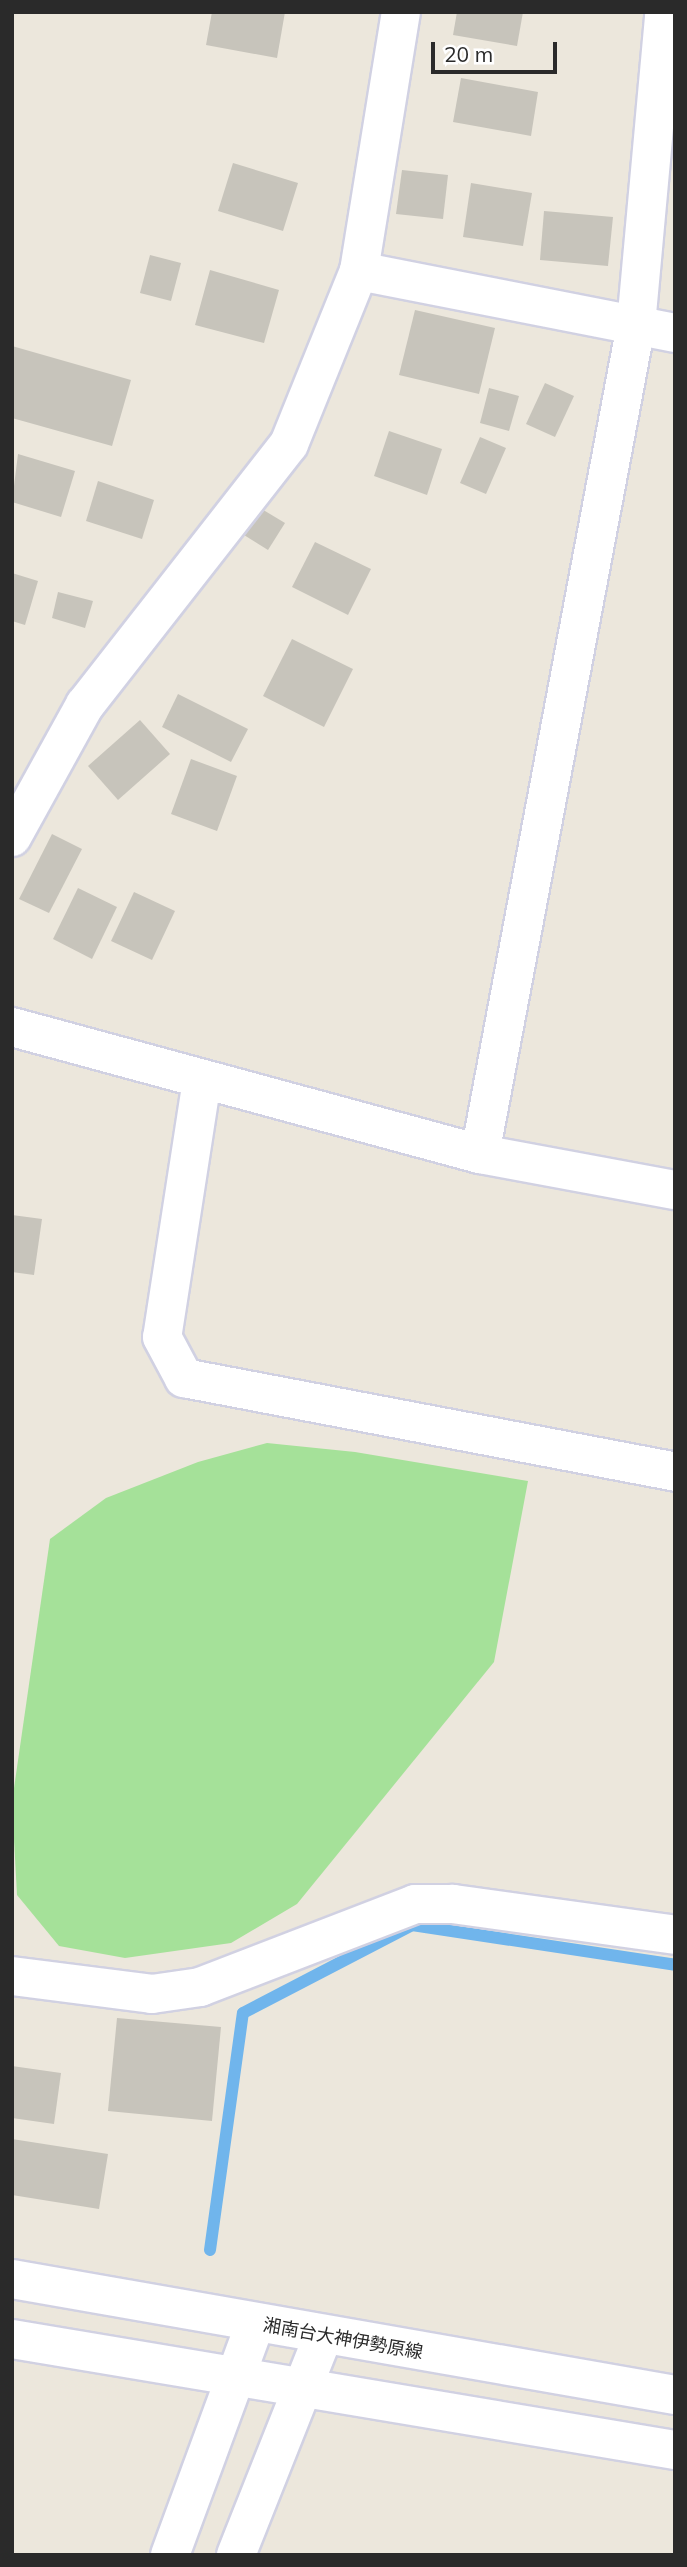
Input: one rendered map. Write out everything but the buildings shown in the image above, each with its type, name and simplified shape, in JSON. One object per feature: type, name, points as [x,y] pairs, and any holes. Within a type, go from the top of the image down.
[{"type":"street","points":[[12,837],[85,705],[289,444],[359,271],[401,12]]},
{"type":"street","points":[[480,1154],[636,325],[664,17],[669,12]]},
{"type":"street","points":[[359,271],[675,333]]},
{"type":"street","points":[[12,1027],[480,1154],[675,1190]]},
{"type":"street","points":[[202,1080],[162,1337],[184,1378],[675,1472]]},
{"type":"street","points":[[12,1976],[152,1994],[201,1987],[415,1904],[453,1904],[675,1935]]},
{"type":"street","name":"湘南台大神伊勢原線","points":[[12,2279],[323,2336],[675,2395]]},
{"type":"street","points":[[170,2555],[255,2324]]},
{"type":"street","points":[[236,2555],[305,2391],[323,2336]]},
{"type":"street","points":[[12,2339],[305,2391],[675,2450]]},
{"type":"green space","points":[[267,1443],[355,1452],[528,1481],[494,1662],[297,1904],[231,1943],[125,1958],[59,1946],[17,1895],[12,1802],[50,1539],[106,1498],[198,1462]]},
{"type":"waterway","points":[[210,2250],[243,2013],[412,1925],[675,1965]]}]
